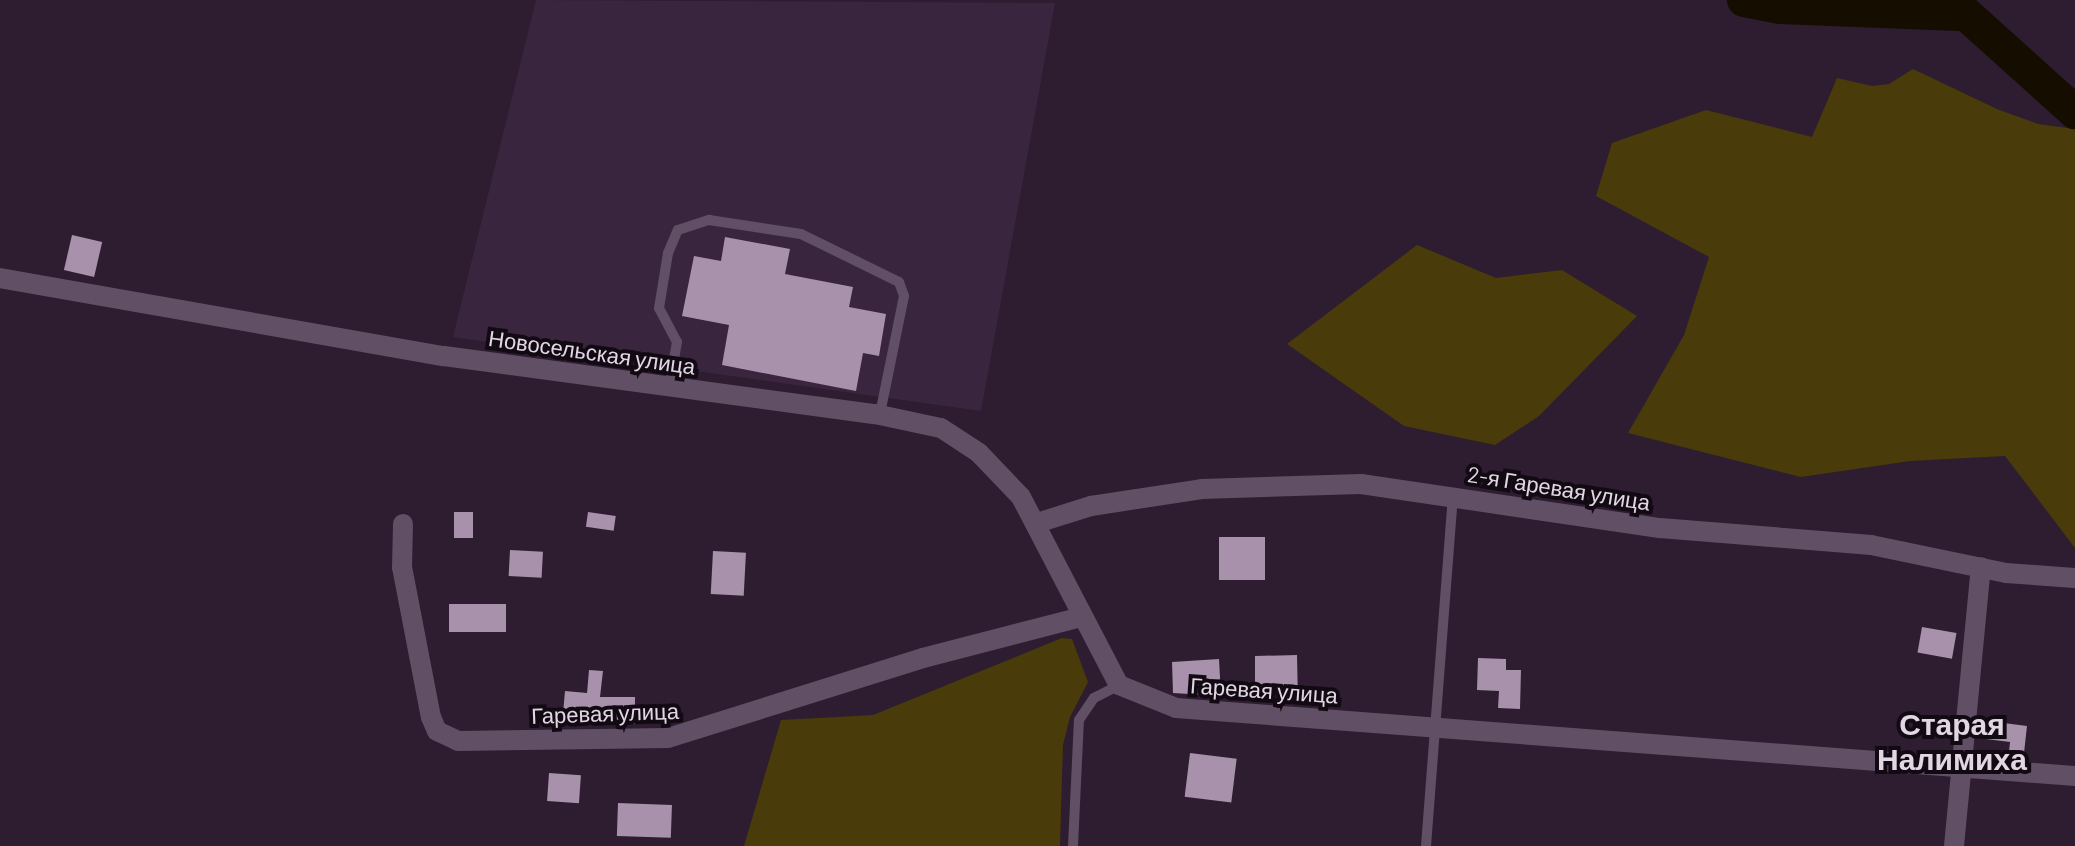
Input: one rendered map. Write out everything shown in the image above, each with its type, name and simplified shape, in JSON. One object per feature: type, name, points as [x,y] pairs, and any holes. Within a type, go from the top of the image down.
[{"type":"street","name":"Новосельская улица","points":[[0,278],[444,356],[880,414],[941,428],[962,439],[1005,477],[1037,523],[1081,617]]},
{"type":"street","name":"2-я Гаревая улица","points":[[1037,523],[1091,506],[1234,487],[1361,484],[1453,495],[1660,528],[1871,545],[1981,567],[2075,578]]},
{"type":"street","name":"Гаревая улица","points":[[403,524],[402,567],[431,717],[437,731],[458,741],[668,738],[923,658],[1081,617]]},
{"type":"street","points":[[1954,846],[1958,767],[1981,567]]},
{"type":"street","points":[[1081,617],[1119,685]]},
{"type":"street","name":"Гаревая улица","points":[[1119,685],[1153,701],[1206,712],[1433,723],[2075,776]]},
{"type":"lane","points":[[669,387],[677,342],[659,308],[668,253],[678,230],[709,220],[801,234],[899,282],[904,296],[880,414]]},
{"type":"lane","points":[[1426,846],[1433,723],[1453,495]]},
{"type":"lane","points":[[1073,846],[1079,720],[1094,698],[1119,685]]},
{"type":"shaded area","points":[[536,0],[1055,3],[981,411],[453,337]]},
{"type":"shaded area","points":[[1913,69],[1997,109],[2038,124],[2075,129],[2075,548],[2005,456],[1910,461],[1801,477],[1628,433],[1684,335],[1709,257],[1596,196],[1612,143],[1706,110],[1812,137],[1837,78],[1872,86],[1889,84]]},
{"type":"shaded area","points":[[1417,245],[1496,278],[1562,270],[1637,316],[1539,416],[1495,445],[1404,426],[1287,344]]},
{"type":"shaded area","points":[[1062,638],[1072,639],[1088,682],[1070,717],[1063,745],[1060,846],[744,846],[781,720],[873,715]]},
{"type":"building","points":[[72,235],[102,242],[94,277],[64,270]]},
{"type":"building","points":[[725,237],[790,249],[785,274],[853,287],[849,307],[886,314],[879,356],[863,353],[856,391],[722,365],[729,325],[682,316],[694,256],[721,261]]},
{"type":"building","points":[[454,512],[473,512],[473,538],[454,538]]},
{"type":"building","points":[[588,512],[616,516],[614,531],[586,527]]},
{"type":"building","points":[[1219,537],[1265,537],[1265,580],[1219,580]]},
{"type":"building","points":[[510,550],[543,552],[542,578],[509,576]]},
{"type":"building","points":[[713,551],[746,553],[744,596],[711,594]]},
{"type":"building","points":[[449,604],[506,604],[506,632],[449,632]]},
{"type":"building","points":[[1922,627],[1956,633],[1952,659],[1917,653]]},
{"type":"building","points":[[1297,655],[1298,701],[1280,702],[1280,686],[1255,686],[1255,656]]},
{"type":"building","points":[[1478,658],[1506,659],[1506,670],[1521,670],[1520,709],[1498,708],[1499,691],[1477,690]]},
{"type":"building","points":[[1219,659],[1221,696],[1173,693],[1172,662]]},
{"type":"building","points":[[589,670],[603,671],[600,697],[635,697],[635,724],[563,713],[565,691],[587,693]]},
{"type":"building","points":[[1988,721],[2027,726],[2024,753],[2009,752],[2010,742],[1986,739]]},
{"type":"building","points":[[1190,753],[1237,759],[1231,802],[1185,797]]},
{"type":"building","points":[[549,773],[581,775],[579,803],[547,801]]},
{"type":"building","points":[[618,803],[672,805],[671,838],[617,836]]},
{"type":"waterway","points":[[1744,0],[1780,7],[1966,14],[2075,112]]},
{"type":"district","name":"Старая Налимиха","points":[[1952,740]]}]
